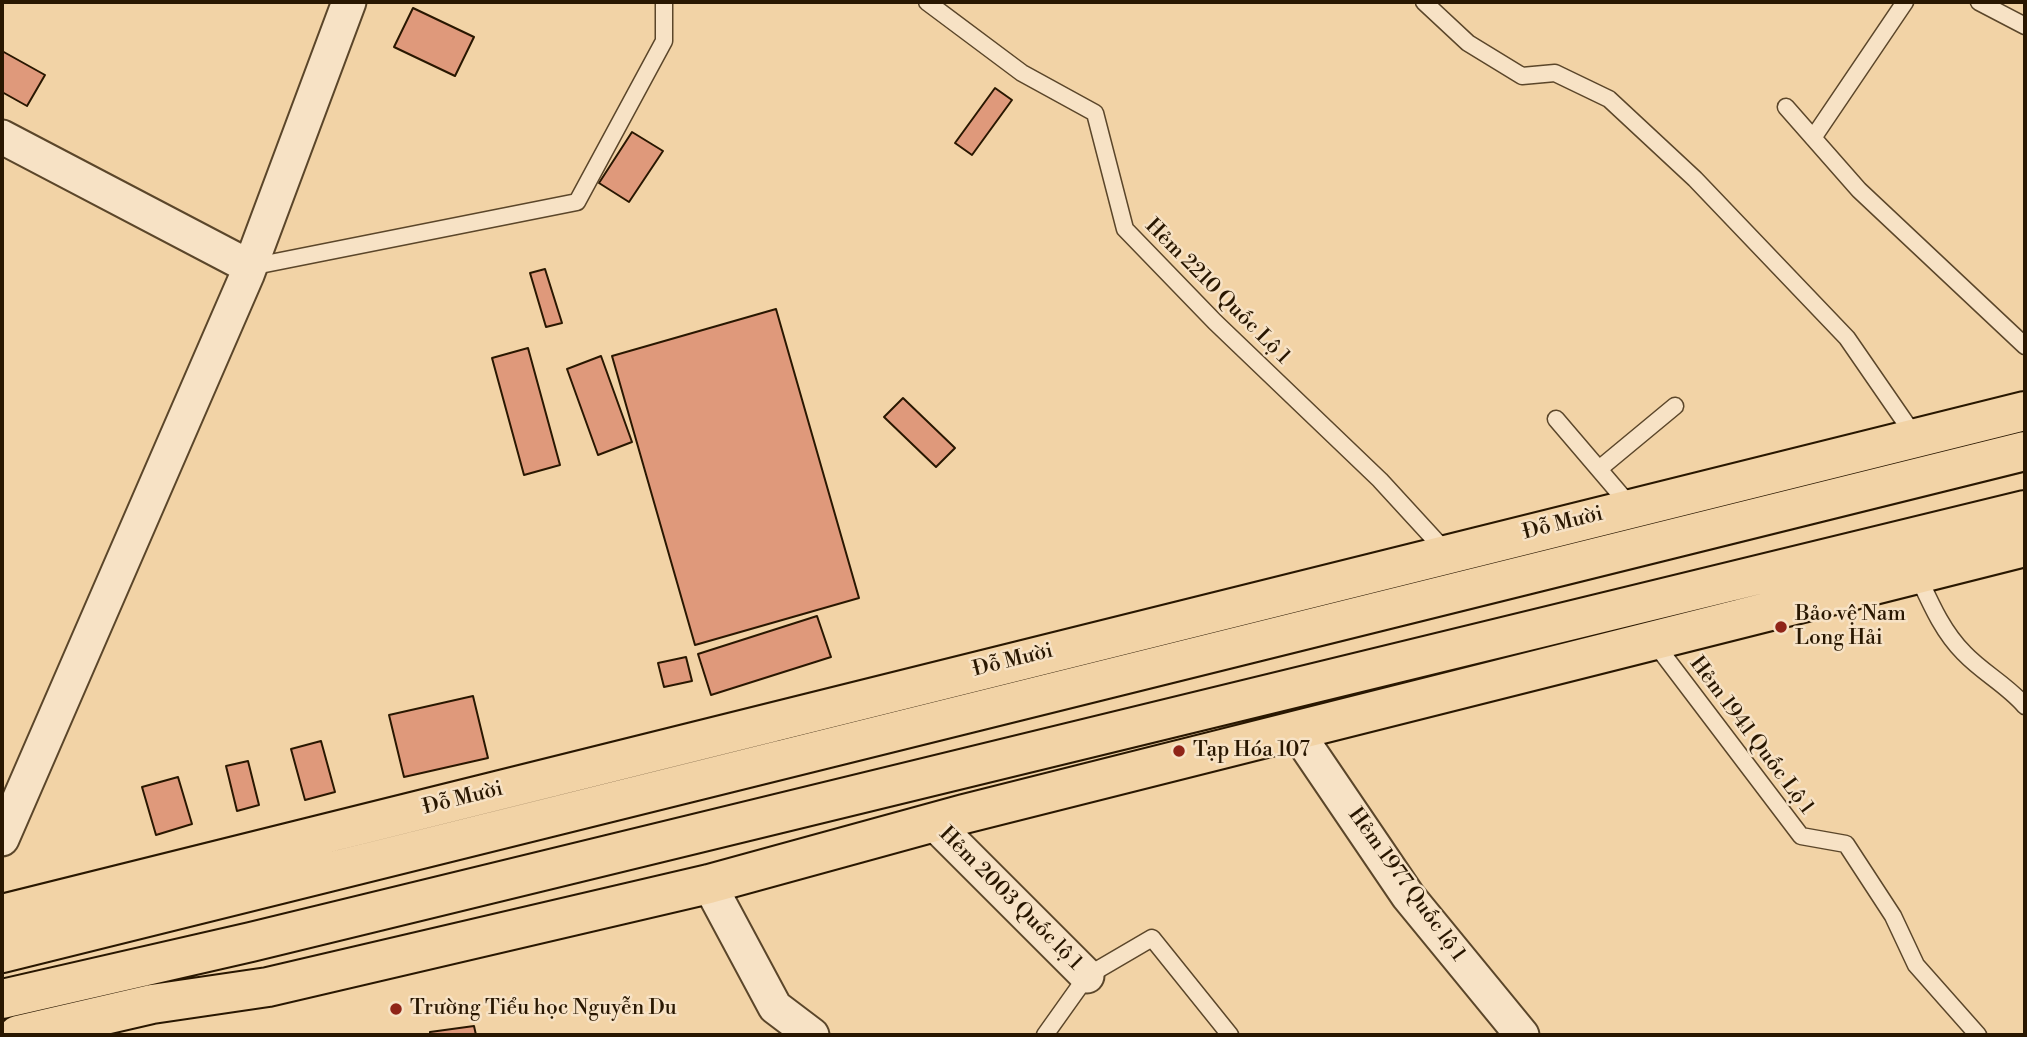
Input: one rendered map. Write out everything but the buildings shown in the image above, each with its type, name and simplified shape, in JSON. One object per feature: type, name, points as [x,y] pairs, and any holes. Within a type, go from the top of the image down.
[{"type":"highway","name":"Đỗ Mười","points":[[2,914],[2025,411]]},
{"type":"highway","name":"Đỗ Mười","points":[[2,953],[2025,451]]},
{"type":"highway","points":[[2,999],[251,942],[2025,510]]},
{"type":"highway","points":[[18,1035],[152,1004],[268,987],[709,884],[933,822],[1651,639],[2025,547]]},
{"type":"highway","points":[[104,1035],[251,942]]},
{"type":"street","points":[[2,839],[250,267],[349,2]]},
{"type":"street","points":[[2,136],[250,267]]},
{"type":"street","name":"Hẻm 1977 Quốc lộ 1","points":[[1296,731],[1408,896],[1522,1035]]},
{"type":"street","name":"Hẻm 2003 Quốc lộ 1","points":[[933,822],[1087,976]]},
{"type":"street","points":[[709,884],[775,1007],[812,1035]]},
{"type":"lane","points":[[250,267],[577,202],[664,41],[664,2]]},
{"type":"lane","name":"Hẻm 2210 Quốc Lộ 1","points":[[927,2],[1022,73],[1095,113],[1125,229],[1215,322],[1380,480],[1447,553]]},
{"type":"lane","points":[[1424,2],[1468,43],[1522,76],[1555,73],[1609,99],[1695,179],[1847,338],[1916,438]]},
{"type":"lane","points":[[1812,138],[1905,2]]},
{"type":"lane","points":[[1979,2],[2025,26]]},
{"type":"lane","points":[[1786,107],[1858,190],[2025,346]]},
{"type":"lane","points":[[1599,469],[1675,406]]},
{"type":"lane","points":[[1556,419],[1632,508]]},
{"type":"lane","points":[[1917,574],[1937,616],[1964,653],[2011,690],[2025,706]]},
{"type":"lane","name":"Hẻm 1941 Quốc Lộ 1","points":[[1651,639],[1801,836],[1846,844],[1893,916],[1916,965],[1978,1035]]},
{"type":"lane","points":[[1045,1035],[1087,976],[1152,937],[1230,1035]]},
{"type":"place","name":"Bảo vệ Nam Long Hải","points":[[1781,627]]},
{"type":"place","name":"Tạp Hóa 107","points":[[1179,751]]},
{"type":"place","name":"Trường Tiểu học Nguyễn Du","points":[[396,1009]]}]
